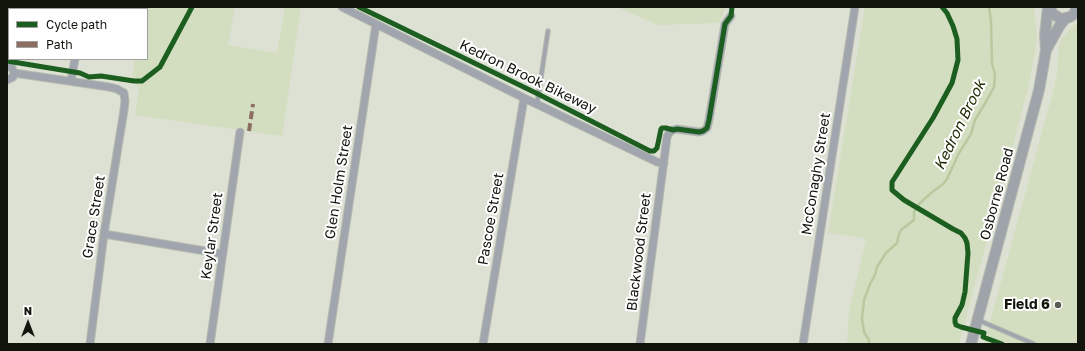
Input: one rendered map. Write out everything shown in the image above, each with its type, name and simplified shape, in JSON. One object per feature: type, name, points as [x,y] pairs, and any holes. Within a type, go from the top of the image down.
[{"type":"street","points":[[342,7],[536,104],[664,164]]},
{"type":"street","name":"McConaghy Street","points":[[803,344],[855,7]]},
{"type":"street","points":[[1049,7],[1056,17],[1061,19],[1074,13]]},
{"type":"street","name":"Osborne Road","points":[[971,344],[1033,116],[1046,50],[1045,35],[1049,7]]},
{"type":"street","name":"Osborne Road","points":[[1046,50],[1060,25],[1074,13]]},
{"type":"street","name":"Blackwood Street","points":[[640,344],[669,133],[677,129],[699,132],[707,128],[725,24],[731,16]]},
{"type":"street","name":"Glen Holm Street","points":[[328,344],[376,24]]},
{"type":"street","points":[[14,73],[71,81],[75,60]]},
{"type":"street","points":[[8,64],[14,73]]},
{"type":"street","points":[[7,80],[13,77],[14,73]]},
{"type":"street","name":"Grace Street","points":[[71,81],[117,89],[124,93],[125,101],[104,234],[90,344]]},
{"type":"street","name":"Pascoe Street","points":[[483,344],[524,98]]},
{"type":"street","name":"Keylar Street","points":[[210,344],[240,132]]},
{"type":"street","points":[[104,234],[223,254]]},
{"type":"lane","points":[[536,104],[548,31]]},
{"type":"lane","points":[[977,319],[1034,344]]},
{"type":"green space","points":[[235,7],[228,45],[277,53],[285,7],[301,7],[282,136],[135,115],[139,88],[132,79],[135,60],[148,60],[148,8],[142,8]]},
{"type":"green space","points":[[617,7],[726,7],[719,23],[658,25]]},
{"type":"green space","points":[[865,7],[1034,7],[1037,40],[1030,80],[959,344],[847,344],[849,311],[866,240],[863,238],[828,233]]},
{"type":"green space","points":[[1078,23],[1078,344],[984,344],[1054,88],[1061,39],[1075,24]]},
{"type":"waterway","name":"Kedron Brook","points":[[869,344],[869,340],[864,332],[862,318],[864,300],[877,267],[886,253],[897,243],[901,230],[914,220],[914,212],[919,204],[947,179],[959,153],[971,134],[975,120],[994,87],[995,74],[992,64],[991,21],[989,7]]},
{"type":"marked path","points":[[249,131],[253,104]]},
{"type":"cycle path","points":[[7,61],[80,73],[89,77],[101,76],[142,81],[160,67],[192,7]]},
{"type":"cycle path","name":"Kedron Brook Bikeway","points":[[359,7],[538,94],[650,151],[654,151],[657,148],[662,128],[699,132],[707,128],[725,24],[731,16],[732,7]]},
{"type":"cycle path","points":[[942,7],[947,13],[957,39],[958,60],[952,83],[933,118],[892,182],[892,190],[904,200],[961,233],[965,238],[968,253],[965,292],[962,305],[955,318],[956,325],[984,333],[983,337],[1002,344]]},
{"type":"place","name":"Field 6","points":[[1058,305]]}]
